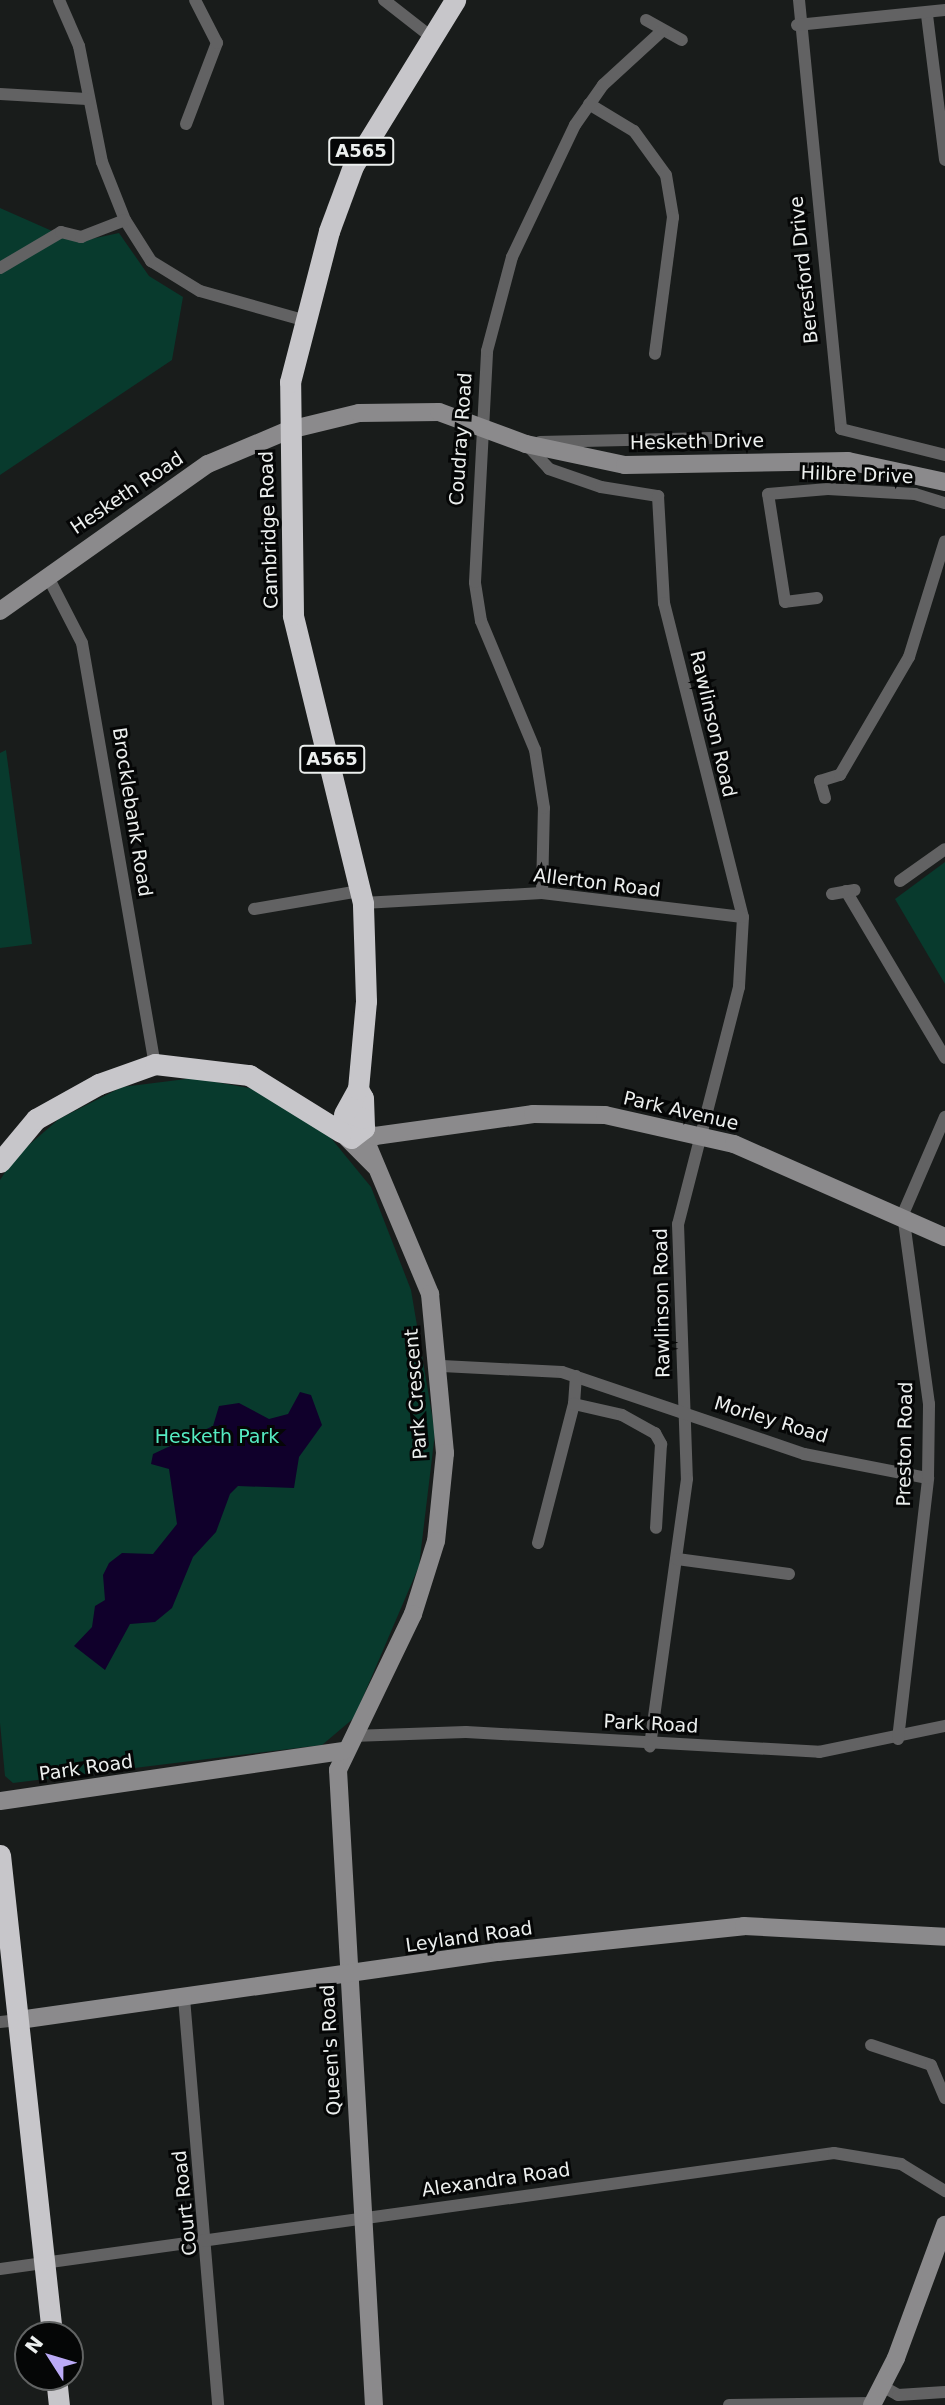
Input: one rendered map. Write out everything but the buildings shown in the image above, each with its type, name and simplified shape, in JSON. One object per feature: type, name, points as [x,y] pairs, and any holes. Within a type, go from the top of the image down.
[{"type":"highway","name":"Cambridge Road","points":[[353,1125],[366,1001],[361,897],[293,615],[290,382],[303,320],[353,166],[430,36],[455,0]]},
{"type":"highway","points":[[0,1162],[36,1119],[101,1083],[155,1064],[249,1075],[309,1108],[353,1125]]},
{"type":"highway","points":[[0,1855],[9,2021],[50,2321]]},
{"type":"street","points":[[59,0],[79,46],[88,99],[125,220],[150,261],[174,281],[303,320]]},
{"type":"street","points":[[185,125],[217,43],[195,0]]},
{"type":"street","points":[[384,0],[430,36]]},
{"type":"street","name":"Beresford Drive","points":[[799,0],[797,25],[841,429],[945,456]]},
{"type":"street","points":[[797,25],[927,15],[945,10]]},
{"type":"street","points":[[927,15],[945,160]]},
{"type":"street","points":[[646,20],[682,40]]},
{"type":"street","name":"Coudray Road","points":[[542,893],[544,808],[535,750],[481,621],[475,582],[479,423],[495,307],[531,211],[589,104],[663,30]]},
{"type":"street","points":[[0,94],[88,99]]},
{"type":"street","points":[[589,104],[634,131],[666,175],[673,217],[655,354]]},
{"type":"street","points":[[0,268],[61,232],[81,237],[125,220]]},
{"type":"street","name":"Hesketh Drive","points":[[289,430],[388,410],[439,412],[479,423],[526,444],[625,465],[862,463],[945,482]]},
{"type":"street","name":"Hesketh Road","points":[[0,611],[178,481],[289,430]]},
{"type":"street","points":[[526,444],[722,438]]},
{"type":"street","name":"Rawlinson Road","points":[[526,444],[549,469],[601,487],[658,496],[664,603],[743,917],[739,986],[678,1224],[684,1409],[682,1516],[650,1746]]},
{"type":"street","name":"Hilbre Drive","points":[[817,598],[785,602],[768,494],[828,489],[915,494],[945,503]]},
{"type":"street","points":[[825,798],[820,781],[840,775],[909,657],[945,541]]},
{"type":"street","name":"Brocklebank Road","points":[[47,575],[82,643],[155,1064]]},
{"type":"street","points":[[900,881],[945,849]]},
{"type":"street","points":[[832,894],[851,891],[945,1058]]},
{"type":"street","name":"Allerton Road","points":[[254,909],[361,897],[542,893],[743,917]]},
{"type":"street","name":"Park Avenue","points":[[353,1125],[390,1131],[567,1112],[700,1135],[903,1214],[945,1237]]},
{"type":"street","points":[[903,1214],[945,1117]]},
{"type":"street","name":"Park Crescent","points":[[353,1125],[375,1166],[430,1294],[442,1366],[445,1453],[436,1541],[413,1614],[374,1703]]},
{"type":"street","name":"Preston Road","points":[[898,1739],[928,1478],[929,1404],[903,1214]]},
{"type":"street","name":"Morley Road","points":[[442,1366],[576,1376],[684,1409],[714,1427],[804,1454],[928,1478]]},
{"type":"street","points":[[538,1543],[573,1404],[576,1376]]},
{"type":"street","points":[[622,1415],[630,1391]]},
{"type":"street","points":[[573,1404],[622,1415],[644,1425],[661,1444],[656,1528]]},
{"type":"street","points":[[657,1512],[682,1516]]},
{"type":"street","points":[[677,1559],[789,1574]]},
{"type":"street","name":"Queen's Road","points":[[374,1703],[347,1744],[337,1782],[374,2405]]},
{"type":"street","name":"Park Road","points":[[0,1801],[347,1744],[466,1732],[650,1746],[819,1752],[898,1739],[945,1726]]},
{"type":"street","name":"Leyland Road","points":[[9,2021],[744,1926],[945,1937]]},
{"type":"street","name":"Court Road","points":[[184,1998],[208,2237],[219,2405]]},
{"type":"street","points":[[871,2045],[931,2065],[945,2098]]},
{"type":"street","name":"Alexandra Road","points":[[0,2269],[208,2237],[834,2153],[901,2164],[945,2191]]},
{"type":"street","points":[[729,2405],[872,2404],[883,2386],[945,2225]]},
{"type":"street","points":[[883,2386],[898,2395],[945,2392]]},
{"type":"green space","points":[[0,208],[77,242],[119,233],[149,276],[183,297],[172,360],[0,475]]},
{"type":"green space","points":[[6,750],[32,944],[0,948],[0,753]]},
{"type":"green space","points":[[945,862],[945,984],[895,899]]},
{"type":"green space","name":"Hesketh Park","points":[[194,1078],[254,1089],[326,1132],[371,1187],[411,1290],[435,1433],[419,1566],[354,1718],[322,1745],[13,1783],[5,1776],[0,1723],[0,1180],[15,1157],[59,1119],[122,1087]]},
{"type":"shaded area","points":[[300,1392],[311,1395],[322,1425],[299,1457],[294,1488],[238,1486],[230,1494],[216,1532],[193,1557],[172,1608],[155,1622],[130,1624],[105,1670],[74,1646],[92,1627],[95,1606],[105,1600],[103,1575],[109,1563],[122,1553],[153,1554],[177,1524],[169,1469],[151,1464],[153,1454],[213,1426],[219,1406],[239,1403],[269,1419],[288,1414]]}]
